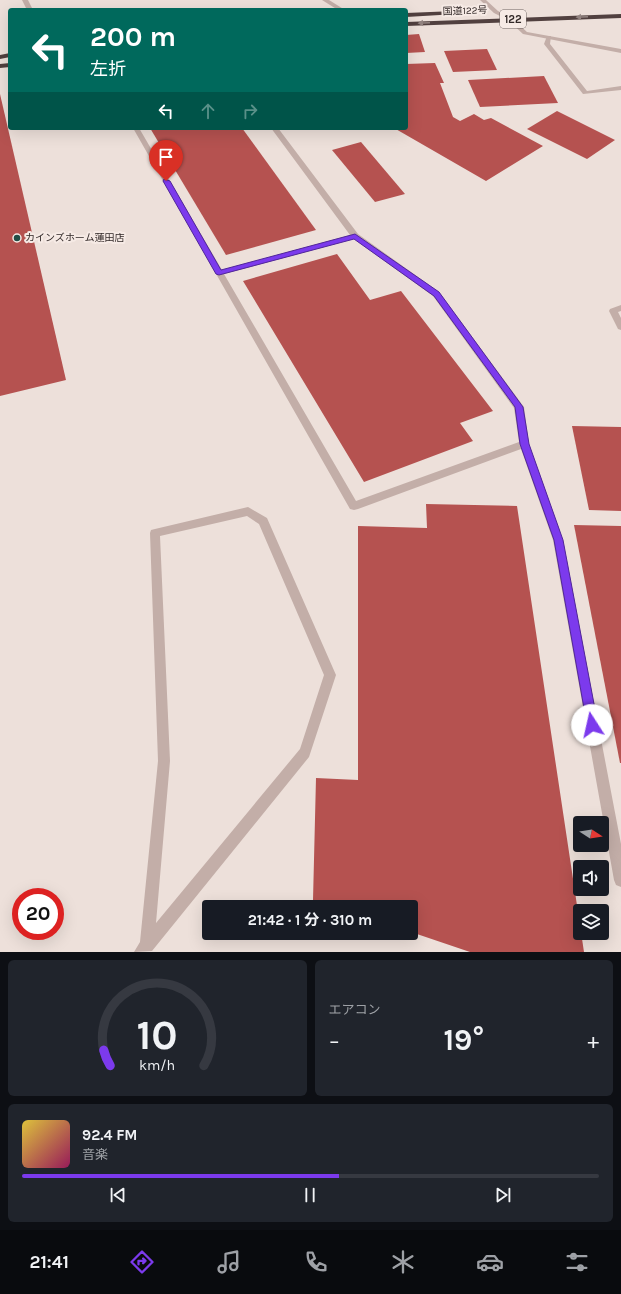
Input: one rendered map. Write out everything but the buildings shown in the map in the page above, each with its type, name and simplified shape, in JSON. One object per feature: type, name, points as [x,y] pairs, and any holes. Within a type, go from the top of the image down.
[{"type":"highway","name":"国道122号","points":[[492,12],[512,12]]},
{"type":"highway","name":"国道122号","points":[[408,15],[466,13]]},
{"type":"highway","name":"国道122号","points":[[408,24],[621,16]]},
{"type":"street","points":[[325,0],[339,8]]},
{"type":"street","points":[[483,0],[492,12],[510,20],[525,33],[621,51]]},
{"type":"street","points":[[549,38],[547,44],[585,93],[621,88]]},
{"type":"street","points":[[137,130],[354,506],[524,444]]},
{"type":"street","points":[[276,130],[355,236],[436,294],[519,407],[524,444],[558,540],[621,880]]},
{"type":"street","points":[[219,273],[355,236]]},
{"type":"street","points":[[621,308],[613,311],[621,327]]},
{"type":"street","points":[[248,511],[263,521],[330,675],[305,753],[144,949],[164,762],[156,532],[248,511]]},
{"type":"place","name":"カインズホーム蓮田店","points":[[17,238]]},
{"type":"route","points":[[166,181],[219,273],[355,236],[436,294],[519,407],[524,444],[558,540],[592,725]]}]
